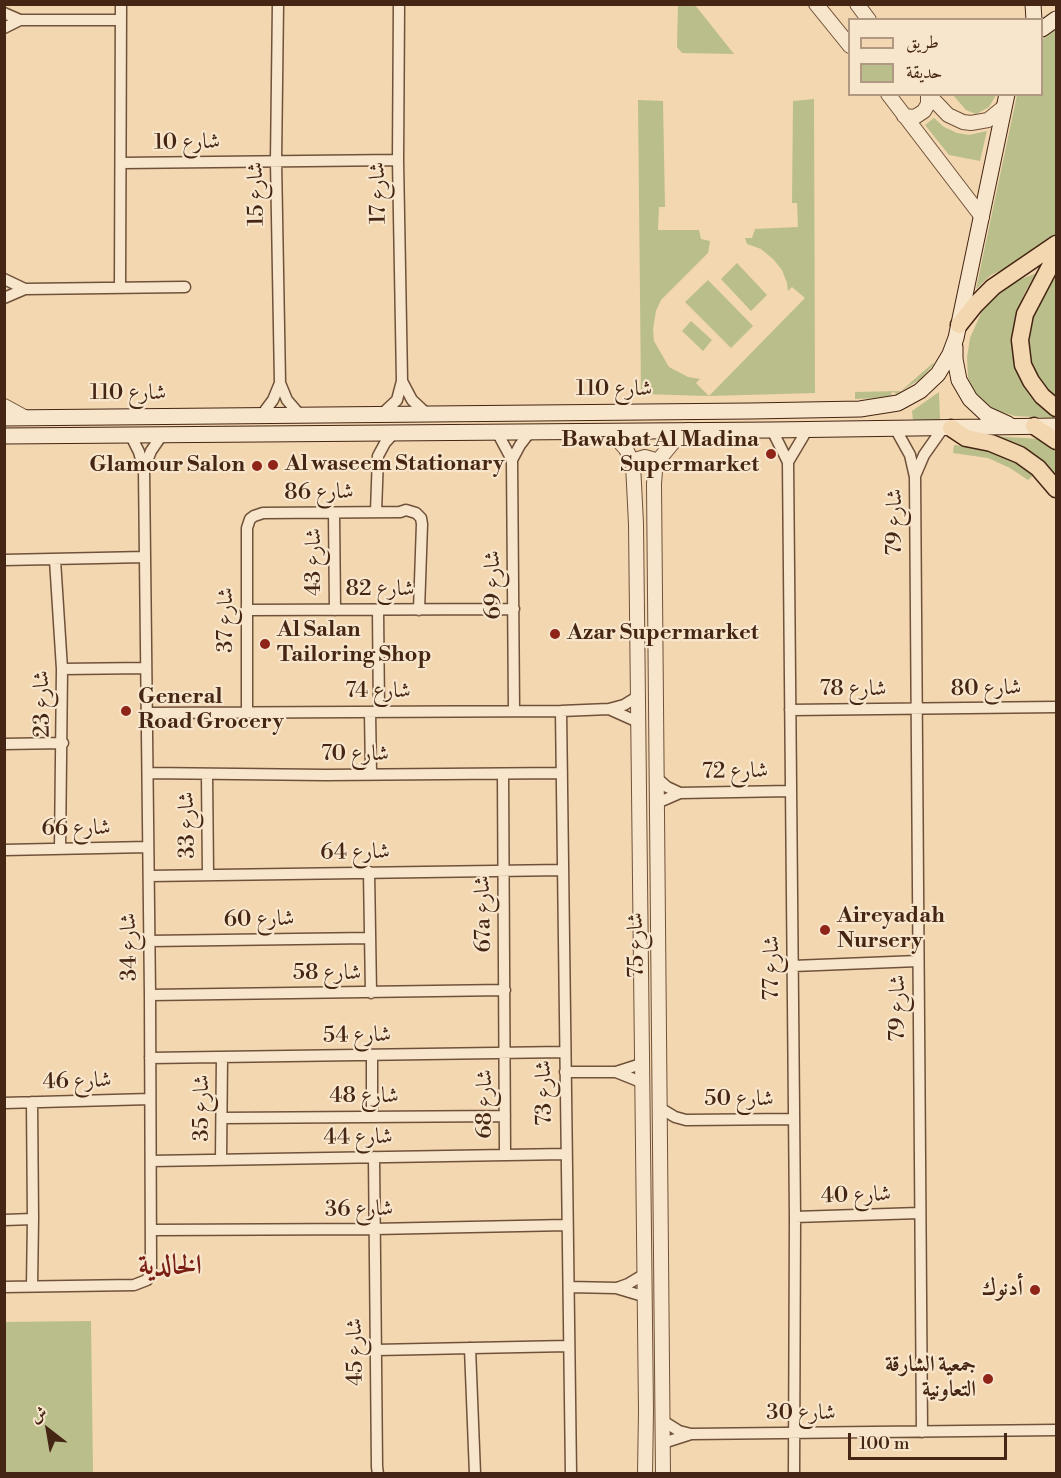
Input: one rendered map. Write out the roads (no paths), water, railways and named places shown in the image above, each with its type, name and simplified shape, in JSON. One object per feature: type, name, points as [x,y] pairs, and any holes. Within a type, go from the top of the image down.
[{"type":"main road","points":[[1043,28],[1056,19]]},
{"type":"main road","name":"شارع 110","points":[[4,418],[751,411],[860,409],[898,403],[920,391],[938,374],[958,332],[1006,101]]},
{"type":"main road","points":[[1015,426],[995,419],[977,407],[970,399],[956,370],[955,348],[958,332],[975,305],[993,287],[1056,244]]},
{"type":"main road","points":[[1056,255],[1025,314],[1020,340],[1023,365],[1031,381],[1042,396],[1056,408]]},
{"type":"main road","points":[[706,430],[718,423],[747,421],[751,418],[751,411]]},
{"type":"main road","points":[[4,431],[28,428],[27,418]]},
{"type":"main road","points":[[1034,426],[1056,441]]},
{"type":"main road","name":"شارع 110","points":[[4,436],[1056,426]]},
{"type":"main road","points":[[947,428],[966,438],[991,443],[1020,455],[1038,468],[1056,489]]},
{"type":"street","points":[[120,286],[121,4]]},
{"type":"street","name":"شارع 15","points":[[278,4],[276,161],[280,383],[287,400],[300,415]]},
{"type":"street","name":"شارع 17","points":[[382,414],[397,400],[402,381],[398,160],[399,4]]},
{"type":"street","points":[[816,4],[848,45]]},
{"type":"street","points":[[857,4],[868,18]]},
{"type":"street","points":[[4,13],[20,20],[122,20]]},
{"type":"street","points":[[4,28],[20,20]]},
{"type":"street","points":[[889,96],[982,217]]},
{"type":"street","points":[[904,116],[915,117],[924,111],[928,104],[928,96]]},
{"type":"street","points":[[930,96],[948,115],[971,123],[988,120],[1006,101]]},
{"type":"street","name":"شارع 10","points":[[122,163],[398,160]]},
{"type":"street","points":[[4,279],[25,289]]},
{"type":"street","points":[[4,298],[25,289],[185,286]]},
{"type":"street","points":[[402,381],[411,400],[427,414]]},
{"type":"street","name":"شارع 15","points":[[261,416],[273,400],[280,383]]},
{"type":"street","points":[[4,406],[27,418]]},
{"type":"street","name":"شارع 79","points":[[895,428],[910,455],[915,477],[922,1432]]},
{"type":"street","name":"شارع 79","points":[[915,477],[924,455],[947,428]]},
{"type":"street","points":[[633,464],[645,457],[652,459],[657,465],[665,451],[689,430]]},
{"type":"street","name":"شارع 77","points":[[772,430],[788,462],[795,1217],[794,1473]]},
{"type":"street","points":[[788,462],[807,430]]},
{"type":"street","name":"شارع 75","points":[[610,431],[626,449],[633,464],[636,524],[645,1473]]},
{"type":"street","name":"شارع 69","points":[[497,432],[512,460],[514,710]]},
{"type":"street","points":[[512,460],[519,445],[530,432]]},
{"type":"street","points":[[376,512],[378,456],[384,443],[394,433]]},
{"type":"street","points":[[365,434],[378,456]]},
{"type":"street","name":"شارع 34","points":[[144,470],[151,451],[162,435]]},
{"type":"street","name":"شارع 34","points":[[4,1287],[126,1286],[140,1284],[147,1280],[151,1270],[144,470],[131,436]]},
{"type":"street","name":"شارع 75","points":[[657,465],[654,484],[663,1473]]},
{"type":"street","name":"شارع 86","points":[[247,528],[250,519],[259,514],[400,512],[408,514],[415,519],[421,531],[419,610]]},
{"type":"street","name":"شارع 43","points":[[334,513],[334,610]]},
{"type":"street","name":"شارع 37","points":[[247,528],[247,712]]},
{"type":"street","points":[[4,560],[145,557]]},
{"type":"street","name":"شارع 23","points":[[55,560],[62,669],[63,743],[60,849]]},
{"type":"street","name":"شارع 82","points":[[246,610],[514,609]]},
{"type":"street","points":[[370,774],[375,712],[378,610]]},
{"type":"street","points":[[62,669],[146,668]]},
{"type":"street","name":"شارع 74","points":[[147,714],[561,711],[609,709],[624,705],[637,697]]},
{"type":"street","name":"شارع 80","points":[[916,710],[1056,707]]},
{"type":"street","name":"شارع 74","points":[[609,709],[638,722]]},
{"type":"street","name":"شارع 78","points":[[790,710],[916,710]]},
{"type":"street","name":"شارع 73","points":[[561,711],[571,1473]]},
{"type":"street","points":[[4,744],[63,743]]},
{"type":"street","points":[[639,765],[645,773],[649,798],[652,802],[657,803]]},
{"type":"street","name":"شارع 70","points":[[148,773],[207,775],[562,773]]},
{"type":"street","name":"67a شارع","points":[[502,774],[505,1053]]},
{"type":"street","name":"شارع 33","points":[[207,775],[208,874]]},
{"type":"street","name":"شارع 72","points":[[657,778],[680,793]]},
{"type":"street","name":"شارع 72","points":[[657,803],[680,793],[790,791]]},
{"type":"street","name":"شارع 66","points":[[4,850],[148,847]]},
{"type":"street","name":"شارع 64","points":[[149,876],[563,870]]},
{"type":"street","points":[[369,873],[371,993]]},
{"type":"street","name":"شارع 60","points":[[149,941],[370,938]]},
{"type":"street","points":[[793,966],[918,961]]},
{"type":"street","name":"شارع 58","points":[[150,994],[505,990]]},
{"type":"street","name":"شارع 54","points":[[150,1058],[564,1052]]},
{"type":"street","name":"شارع 68","points":[[505,1053],[505,1155]]},
{"type":"street","points":[[372,1055],[372,1117]]},
{"type":"street","name":"شارع 35","points":[[221,1160],[222,1058]]},
{"type":"street","points":[[565,1072],[616,1072],[641,1064],[647,1066],[651,1071],[652,1093],[660,1105]]},
{"type":"street","points":[[616,1072],[641,1082]]},
{"type":"street","name":"شارع 46","points":[[4,1103],[150,1099]]},
{"type":"street","points":[[32,1102],[32,1286]]},
{"type":"street","name":"شارع 50","points":[[660,1105],[670,1115],[686,1120],[793,1119]]},
{"type":"street","name":"شارع 48","points":[[223,1118],[505,1116]]},
{"type":"street","name":"شارع 50","points":[[661,1131],[686,1120]]},
{"type":"street","name":"شارع 44","points":[[151,1161],[566,1154]]},
{"type":"street","name":"شارع 45","points":[[374,1158],[376,1467],[378,1473]]},
{"type":"street","name":"شارع 40","points":[[795,1217],[919,1213]]},
{"type":"street","points":[[4,1220],[33,1219]]},
{"type":"street","name":"شارع 36","points":[[152,1230],[567,1225]]},
{"type":"street","points":[[616,1288],[643,1275]]},
{"type":"street","points":[[568,1287],[616,1288],[643,1296]]},
{"type":"street","points":[[376,1350],[568,1346]]},
{"type":"street","points":[[470,1348],[475,1473]]},
{"type":"street","points":[[646,1411],[652,1416],[655,1439],[663,1443]]},
{"type":"street","name":"شارع 30","points":[[663,1422],[679,1431],[691,1434],[1056,1431]]},
{"type":"street","name":"شارع 30","points":[[663,1443],[691,1434]]},
{"type":"place","name":"Bawabat Al Madina Supermarket","points":[[771,454]]},
{"type":"place","name":"Al waseem Stationary","points":[[273,465]]},
{"type":"place","name":"Glamour Salon","points":[[257,466]]},
{"type":"place","name":"Azar Supermarket","points":[[555,634]]},
{"type":"place","name":"Al Salan Tailoring Shop","points":[[265,644]]},
{"type":"place","name":"General Road Grocery","points":[[126,711]]},
{"type":"place","name":"Aireyadah Nursery","points":[[825,930]]},
{"type":"place","name":"أدنوك","points":[[1035,1290]]},
{"type":"place","name":"جمعية الشارقة التعاونية","points":[[988,1379]]},
{"type":"district","name":"الخالدية","points":[[170,1267]]}]
